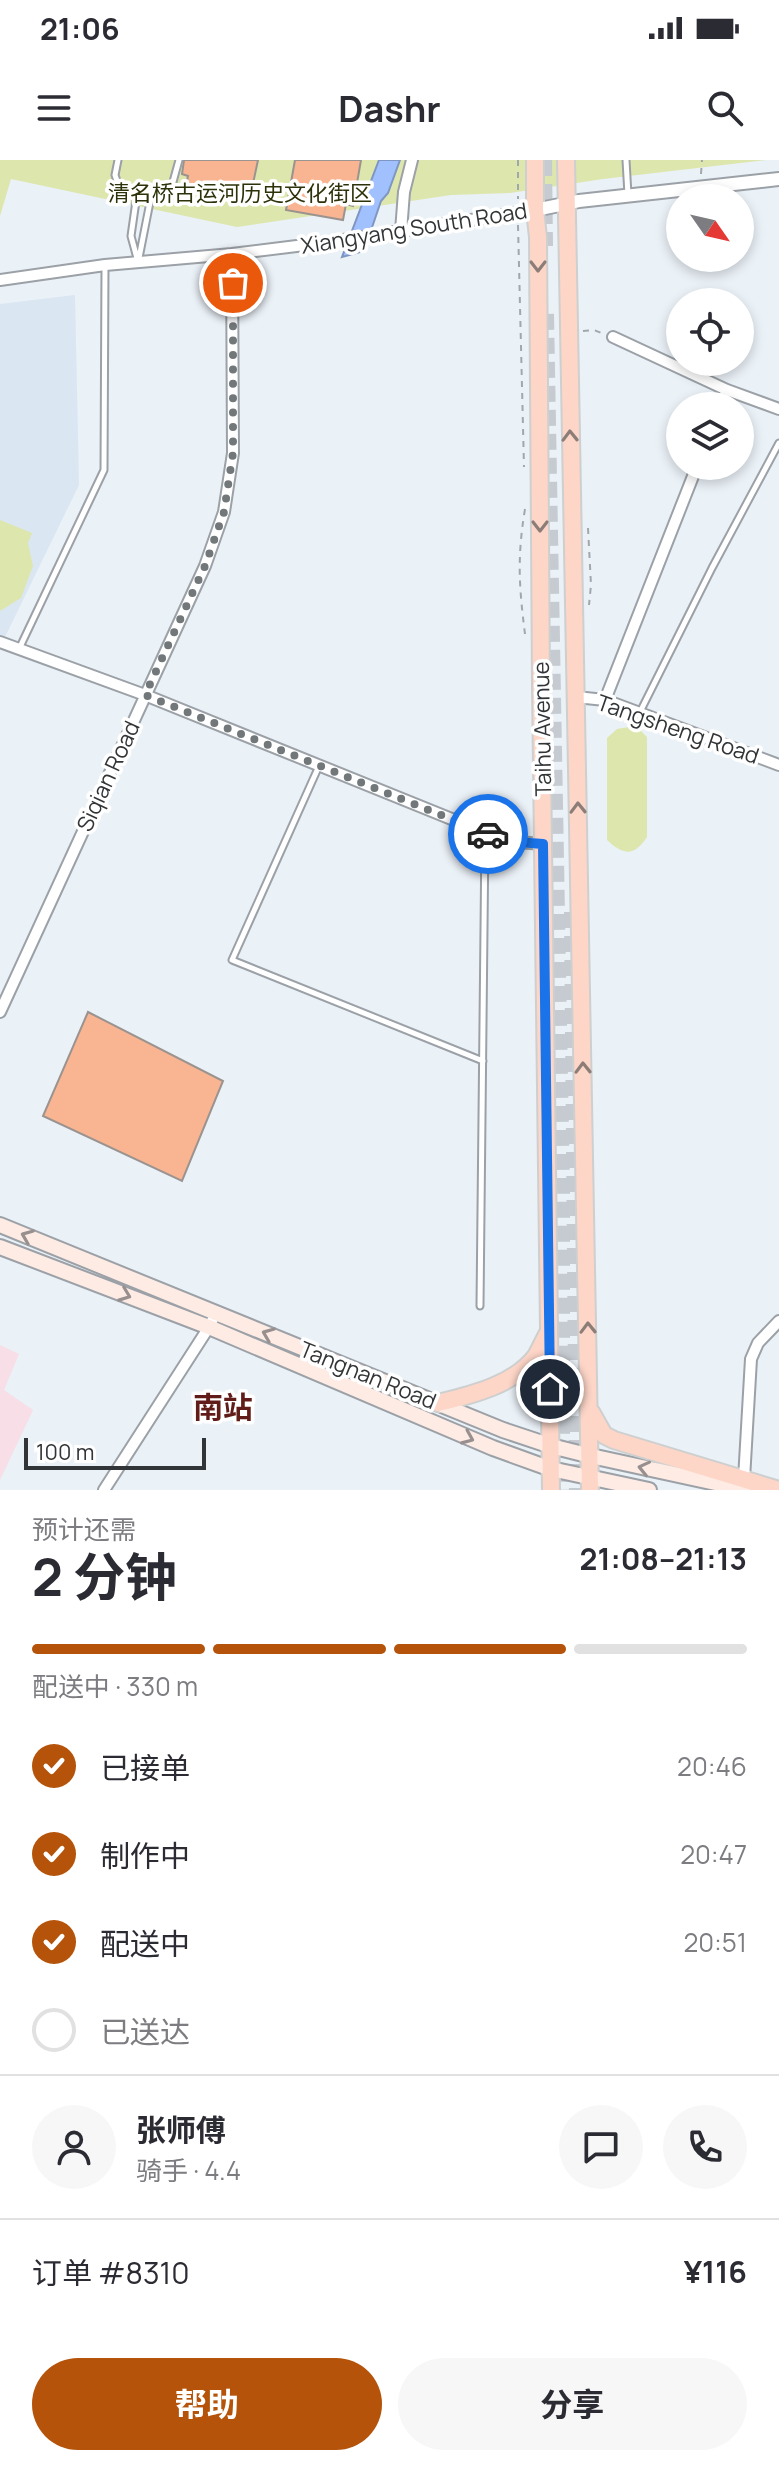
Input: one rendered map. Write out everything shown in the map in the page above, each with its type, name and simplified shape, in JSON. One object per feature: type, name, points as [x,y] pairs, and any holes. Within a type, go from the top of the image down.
[{"type":"main road","name":"Taihu Avenue","points":[[535,160],[527,212],[538,237],[551,1490]]},
{"type":"main road","name":"Taihu Avenue","points":[[566,160],[590,1484]]},
{"type":"main road","name":"Tangnan Road","points":[[0,1225],[503,1430],[591,1456],[743,1486]]},
{"type":"main road","name":"Tangnan Road","points":[[0,1247],[209,1327],[493,1448],[590,1484],[649,1490]]},
{"type":"main road","points":[[438,1403],[471,1395],[515,1374],[534,1358],[549,1332]]},
{"type":"main road","points":[[590,1409],[604,1435],[614,1440],[743,1486],[779,1490]]},
{"type":"street","points":[[396,231],[412,160]]},
{"type":"street","name":"Xiangyang South Road","points":[[731,184],[779,179]]},
{"type":"street","name":"Xiangyang South Road","points":[[0,280],[105,265],[337,241],[579,201],[666,191]]},
{"type":"street","name":"Siqian Road","points":[[0,1012],[205,566],[224,512],[233,453],[232,254]]},
{"type":"street","points":[[613,337],[727,390],[779,409]]},
{"type":"street","points":[[605,700],[691,480]]},
{"type":"street","points":[[0,642],[145,695],[506,841],[543,844]]},
{"type":"street","name":"Tangsheng Road","points":[[576,697],[605,700],[779,765]]},
{"type":"street","points":[[104,1490],[216,1313]]},
{"type":"street","points":[[743,1486],[751,1359],[758,1343],[779,1321]]},
{"type":"lane","points":[[118,160],[115,175],[120,190],[168,200],[179,160]]},
{"type":"lane","points":[[626,160],[628,196]]},
{"type":"lane","points":[[137,194],[131,236],[138,262]]},
{"type":"lane","points":[[138,262],[151,197]]},
{"type":"lane","points":[[19,650],[104,470],[105,265]]},
{"type":"lane","points":[[640,713],[779,443]]},
{"type":"lane","points":[[320,766],[232,960],[483,1061]]},
{"type":"lane","points":[[480,1306],[485,833]]},
{"type":"path","points":[[518,160],[527,212]]},
{"type":"path","points":[[702,160],[702,184]]},
{"type":"path","points":[[582,331],[594,330],[613,337]]},
{"type":"shaded area","points":[[75,295],[79,485],[4,639],[0,637],[0,304]]},
{"type":"shaded area","points":[[0,1345],[19,1354],[4,1390],[33,1410],[0,1480]]},
{"type":"green space","name":"清名桥古运河历史文化街区","points":[[0,160],[766,160],[510,193],[451,195],[237,227],[11,179],[0,216]]},
{"type":"green space","points":[[0,520],[32,533],[28,543],[33,566],[21,598],[0,611]]},
{"type":"green space","points":[[629,727],[640,730],[647,737],[647,837],[638,848],[628,852],[607,840],[607,738],[617,729]]},
{"type":"water","points":[[379,160],[400,160],[388,193],[381,201],[364,251],[342,257]]},
{"type":"building","points":[[184,160],[258,160],[250,198],[186,186],[188,176],[182,174]]},
{"type":"building","points":[[295,160],[361,160],[353,206],[346,204],[343,220],[286,210]]},
{"type":"building","points":[[88,1012],[223,1081],[182,1181],[43,1116]]},
{"type":"tunnel","points":[[544,160],[545,246]]},
{"type":"tunnel","points":[[546,314],[562,1187],[562,1490]]},
{"type":"tunnel","points":[[572,912],[577,1490]]},
{"type":"way so far","points":[[233,283],[233,453],[224,512],[205,566],[145,695],[488,834]]},
{"type":"district","name":"南站","points":[[223,1408]]},
{"type":"route","points":[[488,834],[506,841],[543,844],[550,1389]]}]
